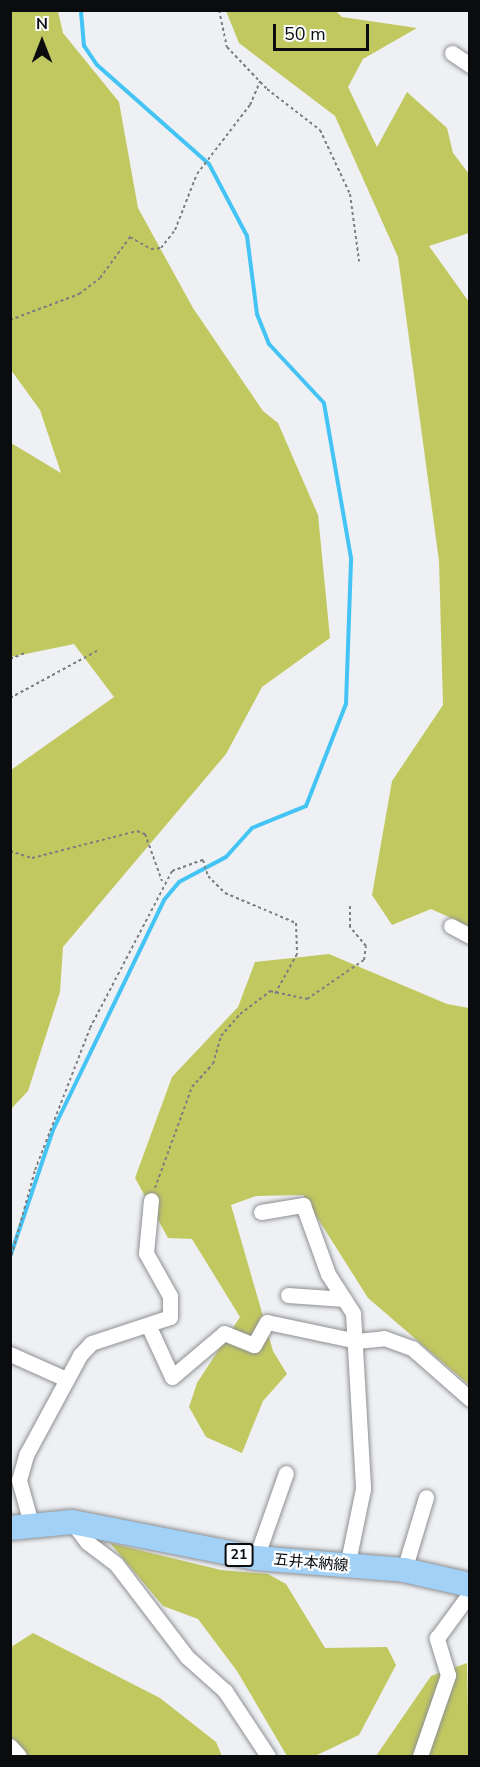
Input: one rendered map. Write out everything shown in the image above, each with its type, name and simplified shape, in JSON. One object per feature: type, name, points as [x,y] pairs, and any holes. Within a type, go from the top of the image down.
[{"type":"main road","name":"五井本納線","points":[[21,1528],[72,1522],[256,1558],[404,1570],[470,1585]]},
{"type":"street","points":[[452,53],[470,65]]},
{"type":"street","points":[[451,926],[470,936]]},
{"type":"street","points":[[21,1528],[19,1480],[66,1379],[91,1343],[149,1327],[172,1310],[170,1296],[146,1253],[151,1200]]},
{"type":"street","points":[[261,1212],[303,1205],[328,1274],[353,1313],[357,1341],[363,1490],[347,1566]]},
{"type":"street","points":[[288,1295],[344,1299]]},
{"type":"street","points":[[149,1327],[172,1377],[224,1333],[254,1345],[267,1322],[357,1341],[384,1338],[412,1348],[470,1399]]},
{"type":"street","points":[[10,1354],[66,1379]]},
{"type":"street","points":[[256,1558],[286,1473]]},
{"type":"street","points":[[404,1570],[426,1497]]},
{"type":"street","points":[[72,1522],[87,1542],[116,1564],[187,1657],[225,1691],[268,1756]]},
{"type":"street","points":[[420,1756],[448,1675],[436,1638],[470,1593]]},
{"type":"street","points":[[10,1746],[19,1756]]},
{"type":"path","points":[[219,10],[227,47],[260,81],[320,130],[350,194],[359,261]]},
{"type":"path","points":[[10,320],[79,294],[100,278],[130,237],[151,249],[161,248],[175,230],[197,174],[250,105],[260,81]]},
{"type":"path","points":[[10,698],[97,651]]},
{"type":"path","points":[[10,659],[25,653]]},
{"type":"path","points":[[10,850],[32,858],[137,831],[145,834],[162,881]]},
{"type":"path","points":[[10,1261],[35,1170],[90,1028],[162,881],[172,871],[203,860],[208,876],[225,893],[296,923],[297,954],[275,994]]},
{"type":"path","points":[[151,1200],[192,1087],[213,1064],[221,1036],[256,1001],[270,991],[275,994],[307,999],[364,960],[366,946],[350,927],[350,903]]},
{"type":"green space","points":[[11,10],[58,11],[63,33],[119,102],[138,208],[193,308],[263,411],[278,423],[318,515],[330,638],[262,687],[226,754],[63,947],[60,992],[28,1091],[11,1109],[11,770],[114,697],[74,644],[11,657],[11,443],[61,473],[40,410],[11,370]]},
{"type":"green space","points":[[226,11],[336,11],[342,17],[417,28],[363,59],[348,87],[377,147],[407,92],[447,128],[453,153],[469,174],[469,233],[429,246],[469,302],[469,926],[431,909],[392,925],[372,895],[392,781],[443,705],[439,561],[398,257],[335,116],[239,43]]},
{"type":"green space","points":[[329,954],[447,1004],[469,1008],[469,1385],[368,1298],[303,1195],[256,1196],[231,1205],[273,1351],[287,1374],[263,1401],[242,1453],[206,1437],[189,1407],[197,1383],[240,1317],[192,1239],[168,1238],[135,1178],[172,1077],[238,1007],[255,962]]},
{"type":"green space","points":[[110,1543],[221,1570],[268,1574],[286,1584],[325,1648],[387,1647],[396,1665],[359,1735],[315,1756],[287,1756],[237,1671],[198,1619],[163,1606]]},
{"type":"green space","points":[[33,1633],[160,1698],[216,1742],[222,1756],[11,1756],[11,1647]]},
{"type":"green space","points":[[467,1663],[469,1756],[376,1756],[431,1676]]},
{"type":"waterway","points":[[10,1257],[53,1130],[164,900],[179,882],[226,857],[252,828],[306,806],[346,704],[351,558],[324,403],[269,344],[257,314],[247,236],[209,164],[97,65],[84,46],[81,10]]}]
